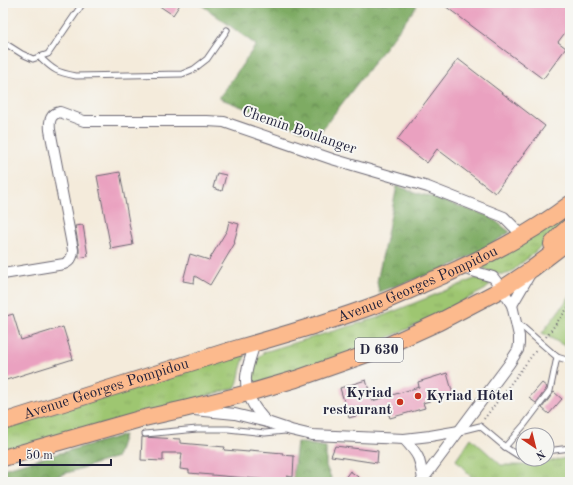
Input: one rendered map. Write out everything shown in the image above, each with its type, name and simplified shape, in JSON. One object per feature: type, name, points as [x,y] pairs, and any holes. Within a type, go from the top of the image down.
[{"type":"main road","name":"Avenue Georges Pompidou","points":[[3,422],[316,325],[374,305],[462,268],[494,252],[553,217],[570,204]]},
{"type":"main road","points":[[532,269],[562,232],[570,226]]},
{"type":"main road","name":"D 630","points":[[3,458],[140,419],[184,410],[248,393],[296,379],[373,352],[439,322],[502,289],[532,269],[570,240]]},
{"type":"street","name":"Chemin Boulanger","points":[[3,274],[64,264],[72,259],[73,255],[50,130],[50,119],[56,113],[60,112],[75,119],[84,121],[224,122],[332,159],[428,187],[504,216],[517,230],[521,237]]},
{"type":"street","points":[[422,481],[518,350],[519,336],[512,305],[502,289],[493,278],[462,268]]},
{"type":"street","points":[[512,305],[532,269]]},
{"type":"street","points":[[255,343],[246,378],[248,393],[258,412],[267,422]]},
{"type":"street","points":[[184,410],[235,414],[312,435],[404,439],[459,431]]},
{"type":"street","points":[[404,439],[417,454],[421,464],[422,481]]},
{"type":"lane","points":[[3,42],[33,59],[48,54],[83,3]]},
{"type":"lane","points":[[40,57],[51,67],[60,72],[76,76],[182,74],[194,69],[207,59],[227,30]]},
{"type":"lane","points":[[516,322],[558,357],[570,361]]},
{"type":"lane","points":[[505,447],[550,391],[558,357]]},
{"type":"lane","points":[[459,431],[480,426],[515,453]]},
{"type":"lane","points":[[145,434],[197,429],[228,429],[265,433],[291,430]]},
{"type":"lane","points":[[555,450],[570,448]]},
{"type":"path","points":[[480,426],[570,305]]},
{"type":"green space","points":[[199,3],[412,3],[417,6],[317,136],[219,98],[256,45]]},
{"type":"green space","points":[[397,186],[489,216],[510,232],[481,251],[447,268],[379,292],[377,282]]},
{"type":"green space","points":[[570,211],[570,222],[510,273],[499,274],[480,267]]},
{"type":"green space","points":[[474,279],[483,279],[490,284],[486,289],[421,323],[354,353],[253,384],[250,382],[251,372],[254,365],[264,352],[380,317]]},
{"type":"green space","points":[[570,296],[570,349],[542,333]]},
{"type":"green space","points":[[243,353],[245,355],[235,388],[3,452],[3,428]]},
{"type":"green space","points":[[124,435],[117,457],[39,482],[3,482],[3,469]]},
{"type":"green space","points":[[471,438],[501,465],[515,465],[515,467],[555,467],[555,460],[570,457],[570,482],[476,482],[456,460]]},
{"type":"green space","points":[[297,442],[326,447],[326,466],[333,482],[292,482]]},
{"type":"building","points":[[155,3],[181,3],[173,15]]},
{"type":"building","points":[[441,3],[570,3],[570,26],[558,42],[566,48],[543,79]]},
{"type":"building","points":[[458,59],[545,126],[495,193],[437,149],[427,163],[397,140]]},
{"type":"building","points":[[120,172],[133,245],[111,249],[97,176]]},
{"type":"building","points":[[217,173],[226,175],[222,191],[213,188]]},
{"type":"building","points":[[229,221],[239,224],[235,243],[210,285],[195,276],[194,283],[183,281],[190,254],[209,260],[227,230]]},
{"type":"building","points":[[83,225],[88,256],[79,258],[75,226]]},
{"type":"building","points":[[13,314],[21,340],[63,327],[73,359],[3,381],[3,317]]},
{"type":"building","points":[[447,373],[453,394],[423,403],[425,408],[390,418],[386,407],[349,418],[340,388],[366,380],[372,401],[419,387],[418,382]]},
{"type":"building","points":[[542,383],[547,387],[536,403],[529,398]]},
{"type":"building","points":[[554,392],[562,399],[549,414],[542,408]]},
{"type":"building","points":[[142,437],[180,439],[180,443],[225,447],[224,450],[249,452],[249,450],[283,453],[282,455],[294,456],[293,477],[287,476],[286,480],[280,481],[189,473],[189,470],[180,469],[182,453],[163,453],[163,461],[141,460]]},
{"type":"building","points":[[335,446],[378,451],[377,463],[331,456]]},
{"type":"building","points":[[350,471],[365,482],[342,482]]},
{"type":"place","name":"Kyriad Hôtel","points":[[418,396]]},
{"type":"place","name":"Kyriad restaurant","points":[[400,402]]}]
